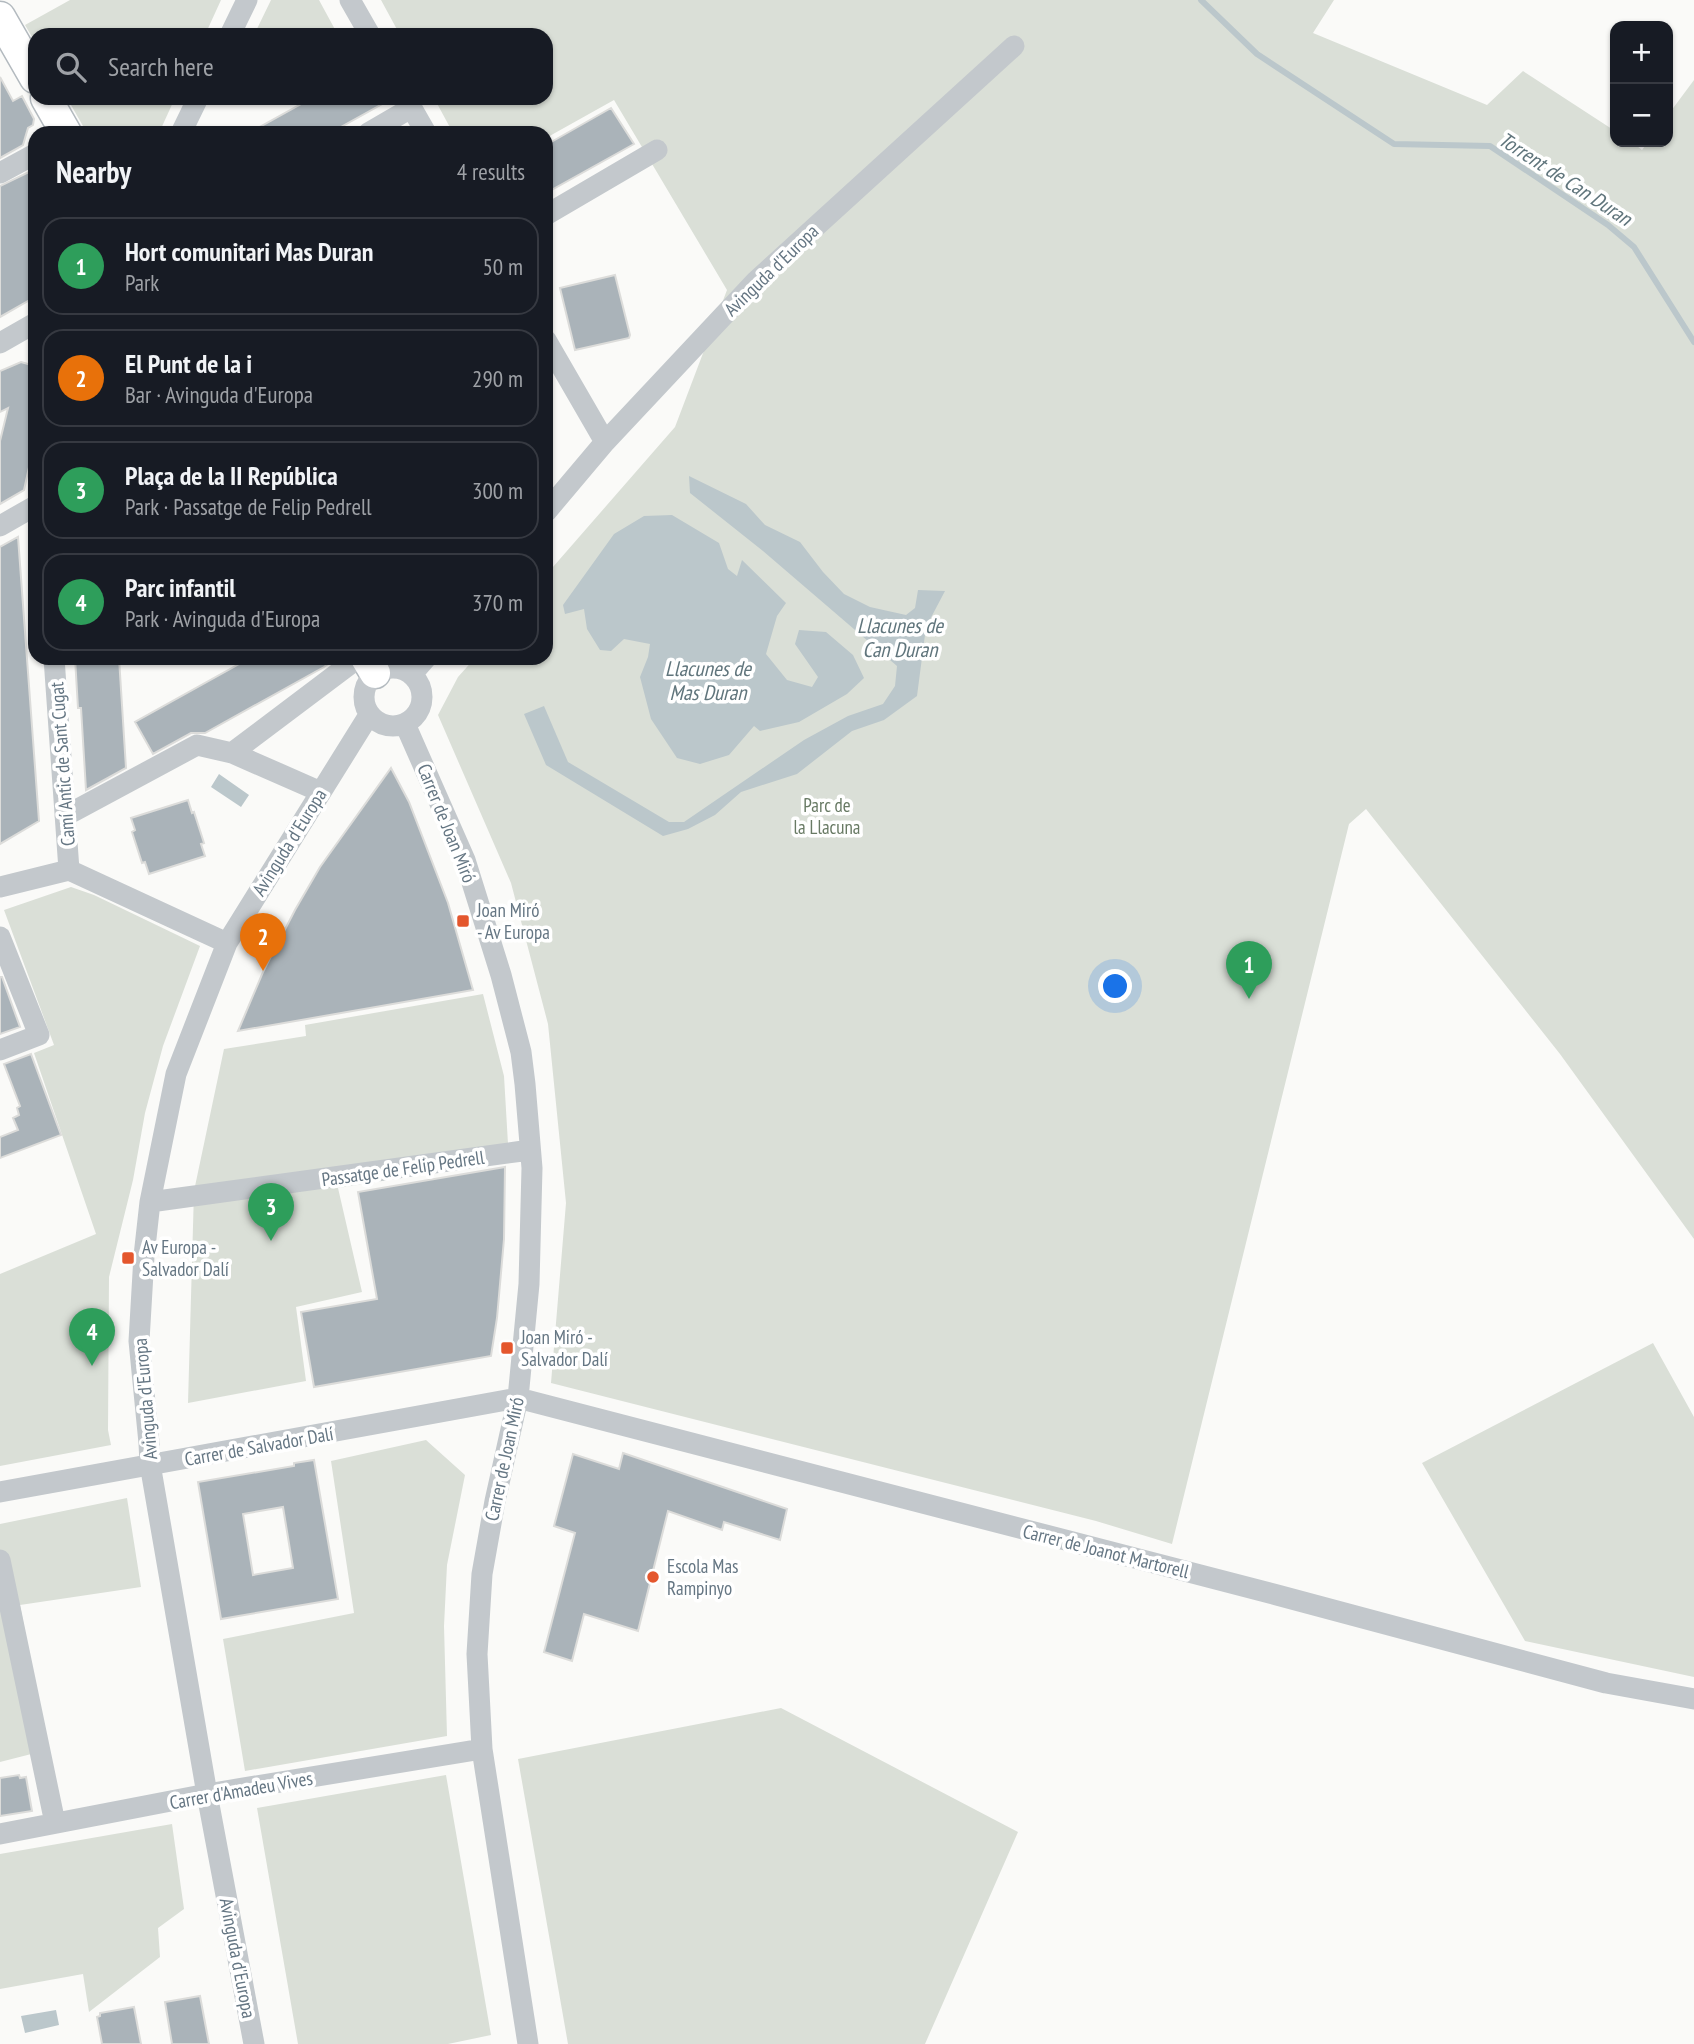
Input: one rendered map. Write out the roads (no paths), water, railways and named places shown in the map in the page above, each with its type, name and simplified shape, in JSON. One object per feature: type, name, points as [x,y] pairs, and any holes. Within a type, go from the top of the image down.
[{"type":"street","points":[[11,0],[0,15],[28,65]]},
{"type":"street","points":[[233,28],[247,0]]},
{"type":"street","points":[[350,0],[366,28]]},
{"type":"street","name":"Avinguda d'Europa","points":[[553,504],[605,442],[756,281],[1014,46]]},
{"type":"street","points":[[50,105],[62,126]]},
{"type":"street","points":[[184,126],[195,105]]},
{"type":"street","points":[[378,126],[406,105]]},
{"type":"street","points":[[410,105],[422,126]]},
{"type":"street","points":[[553,211],[657,150]]},
{"type":"street","points":[[0,173],[28,158]]},
{"type":"street","points":[[0,343],[28,327]]},
{"type":"street","points":[[553,352],[605,442]]},
{"type":"street","points":[[0,526],[28,510]]},
{"type":"street","name":"Camí Antic de Sant Cugat","points":[[54,665],[69,870]]},
{"type":"street","points":[[232,753],[363,665]]},
{"type":"street","points":[[367,665],[370,678],[363,694],[369,715],[376,722],[389,727],[405,724],[419,710],[422,699],[419,666],[387,668],[374,665]]},
{"type":"street","name":"Avinguda d'Europa","points":[[254,2044],[207,1794],[150,1464],[139,1341],[144,1256],[150,1202],[176,1074],[227,943],[369,715]]},
{"type":"street","name":"Carrer de Joan Miró","points":[[405,724],[465,860],[501,975],[521,1052],[532,1168],[529,1284],[518,1398],[482,1574],[477,1654],[482,1749],[528,2044]]},
{"type":"street","points":[[65,817],[197,745],[232,753],[321,792]]},
{"type":"street","points":[[0,887],[69,870],[227,943]]},
{"type":"street","points":[[0,937],[39,1035],[0,1050]]},
{"type":"street","name":"Passatge de Felip Pedrell","points":[[150,1202],[530,1150]]},
{"type":"street","name":"Carrer de Salvador Dalí","points":[[0,1492],[518,1398]]},
{"type":"street","name":"Carrer de Joanot Martorell","points":[[518,1398],[1606,1683],[1694,1699]]},
{"type":"street","points":[[0,1560],[55,1823]]},
{"type":"street","name":"Carrer d'Amadeu Vives","points":[[0,1834],[207,1794],[482,1749]]},
{"type":"water","name":"Llacunes de Can Duran","points":[[689,476],[746,504],[765,525],[800,542],[844,594],[870,607],[906,615],[915,608],[918,590],[945,591],[926,627],[917,696],[884,720],[852,731],[797,774],[741,792],[715,815],[688,829],[663,836],[546,765],[524,714],[544,706],[568,762],[669,822],[684,822],[804,740],[848,716],[883,704],[895,686],[897,666],[763,551],[690,493]]},
{"type":"water","name":"Llacunes de Mas Duran","points":[[672,515],[719,543],[728,569],[737,576],[742,560],[786,603],[777,616],[766,654],[787,680],[812,687],[818,677],[795,644],[799,630],[826,632],[853,655],[864,678],[847,694],[799,722],[760,731],[754,726],[729,755],[700,764],[677,758],[651,719],[640,677],[650,644],[624,639],[611,651],[600,650],[587,629],[584,609],[565,614],[563,605],[614,534],[644,516]]},
{"type":"water","points":[[219,774],[249,795],[241,807],[211,787]]},
{"type":"water","points":[[56,2010],[59,2025],[25,2033],[21,2016]]},
{"type":"waterway","name":"Torrent de Can Duran","points":[[1201,0],[1257,54],[1394,144],[1490,146],[1608,225],[1634,247],[1694,342]]},
{"type":"place","name":"Joan Miró - Av Europa","points":[[463,921]]},
{"type":"place","name":"El Punt de la i","points":[[263,971]]},
{"type":"place","name":"Hort comunitari Mas Duran","points":[[1249,999]]},
{"type":"place","name":"Plaça de la II República","points":[[271,1241]]},
{"type":"place","name":"Av Europa - Salvador Dalí","points":[[128,1258]]},
{"type":"place","name":"Joan Miró - Salvador Dalí","points":[[507,1348]]},
{"type":"place","name":"Parc infantil","points":[[92,1366]]},
{"type":"place","name":"Escola Mas Rampinyo","points":[[653,1577]]},
{"type":"park label","name":"Parc de la Llacuna","points":[[827,816]]}]
